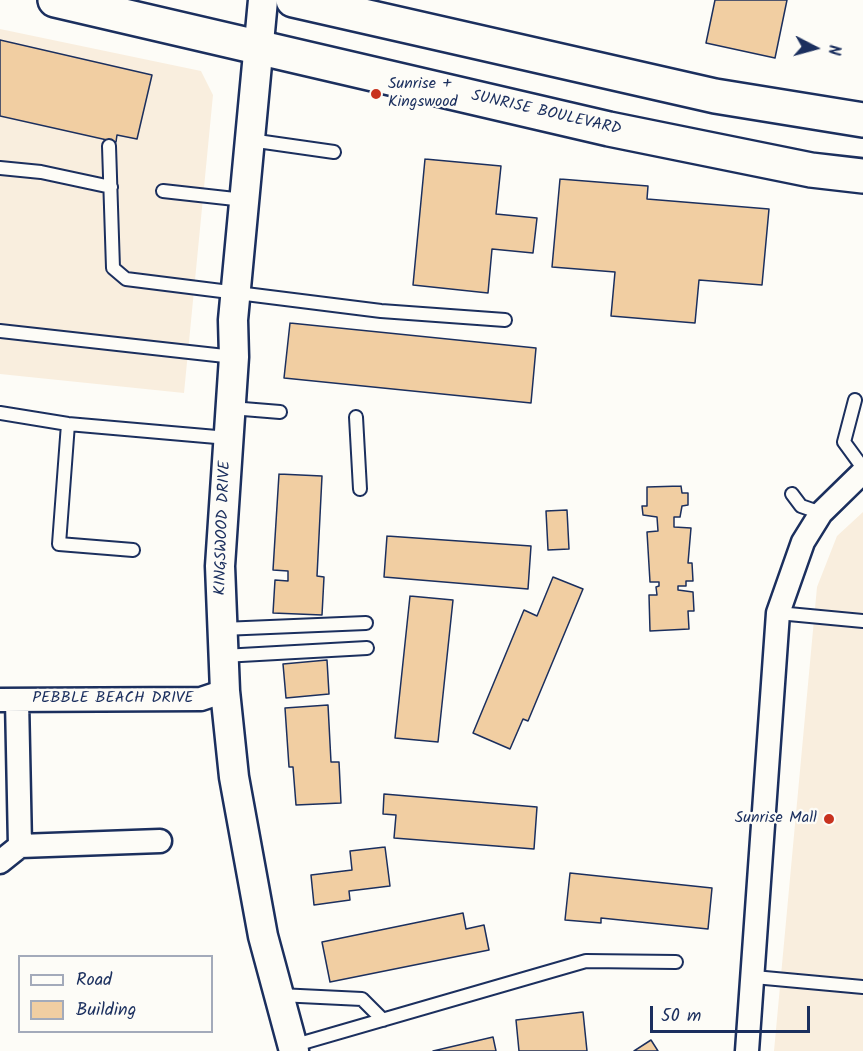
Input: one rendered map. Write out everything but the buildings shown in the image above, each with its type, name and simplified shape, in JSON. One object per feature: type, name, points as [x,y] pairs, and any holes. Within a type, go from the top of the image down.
[{"type":"main road","name":"SUNRISE BOULEVARD","points":[[55,0],[258,49],[688,146],[810,170],[863,176]]},
{"type":"main road","points":[[293,0],[715,96],[863,120]]},
{"type":"street","name":"KINGSWOOD DRIVE","points":[[263,0],[236,292],[220,566],[225,691],[234,777],[263,936],[293,1049]]},
{"type":"street","points":[[747,1051],[778,614],[803,542],[821,513],[863,470]]},
{"type":"street","name":"PEBBLE BEACH DRIVE","points":[[8,700],[201,699],[225,691]]},
{"type":"street","points":[[8,700],[20,846]]},
{"type":"street","points":[[0,862],[20,846],[160,841]]},
{"type":"lane","points":[[250,140],[334,152]]},
{"type":"lane","points":[[109,146],[113,268],[117,274],[126,279],[381,311],[505,321]]},
{"type":"lane","points":[[0,168],[41,172],[111,187]]},
{"type":"lane","points":[[163,192],[244,200]]},
{"type":"lane","points":[[0,331],[234,357]]},
{"type":"lane","points":[[855,400],[844,442],[863,470]]},
{"type":"lane","points":[[230,408],[280,412]]},
{"type":"lane","points":[[0,413],[68,424],[228,438]]},
{"type":"lane","points":[[356,417],[360,489]]},
{"type":"lane","points":[[68,424],[59,544],[133,550]]},
{"type":"lane","points":[[792,494],[801,507],[821,513]]},
{"type":"lane","points":[[778,614],[863,621]]},
{"type":"lane","points":[[223,643],[366,623]]},
{"type":"lane","points":[[223,643],[367,648]]},
{"type":"lane","points":[[293,1049],[383,1020],[586,961],[676,962]]},
{"type":"lane","points":[[754,976],[863,987]]},
{"type":"lane","points":[[278,995],[362,999],[383,1020]]},
{"type":"shaded area","points":[[0,29],[201,71],[213,95],[184,393],[0,374]]},
{"type":"shaded area","name":"Sunrise Mall","points":[[863,512],[863,1051],[774,1051],[817,587],[837,536]]},
{"type":"place","name":"Sunrise + Kingswood","points":[[376,94]]},
{"type":"place","name":"Sunrise Mall","points":[[829,819]]}]
